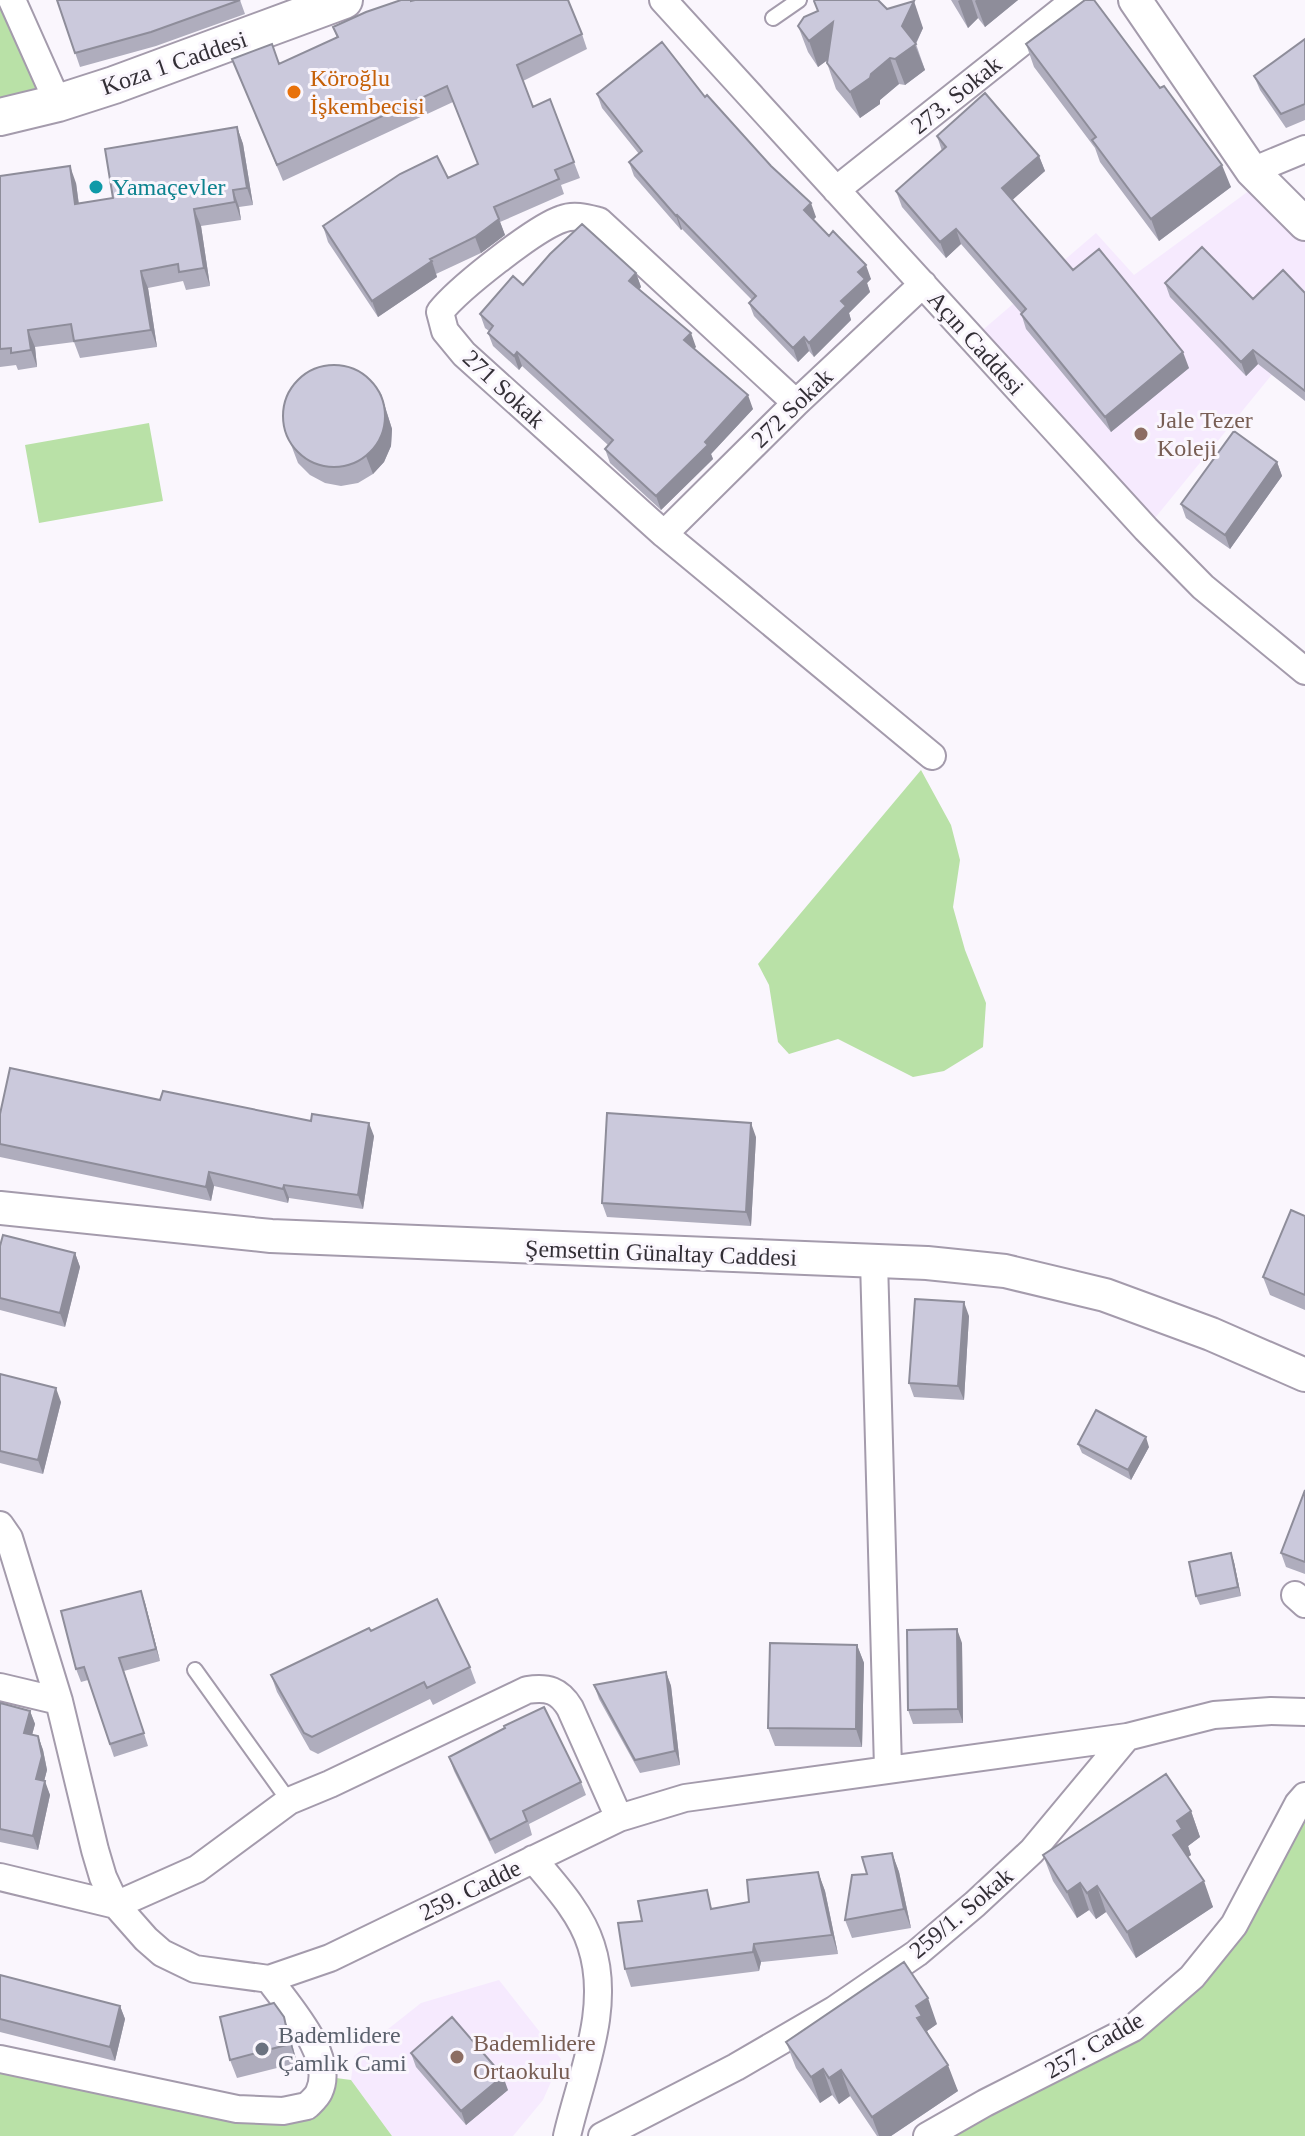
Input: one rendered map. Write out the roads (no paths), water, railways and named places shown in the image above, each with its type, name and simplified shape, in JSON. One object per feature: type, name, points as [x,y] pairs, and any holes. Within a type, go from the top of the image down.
[{"type":"main road","name":"Koza 1 Caddesi","points":[[0,117],[58,103],[201,55],[306,7],[344,0]]},
{"type":"street","points":[[12,0],[58,103]]},
{"type":"street","name":"Açın Caddesi","points":[[663,0],[1155,539],[1203,587],[1305,671]]},
{"type":"street","name":"273. Sokak","points":[[836,190],[1075,0]]},
{"type":"street","points":[[1135,0],[1252,171],[1305,224]]},
{"type":"street","points":[[1252,171],[1305,149]]},
{"type":"street","name":"271 Sokak","points":[[796,403],[599,221],[565,217],[547,226],[453,296],[440,312],[445,331],[464,354],[664,534],[932,756]]},
{"type":"street","name":"272 Sokak","points":[[664,534],[796,403],[923,284]]},
{"type":"street","name":"Şemsettin Günaltay Caddesi","points":[[0,1208],[271,1236],[874,1261],[1005,1271],[1049,1280],[1154,1311],[1305,1375]]},
{"type":"street","points":[[874,1261],[888,1768]]},
{"type":"street","points":[[0,1525],[9,1538],[59,1701],[95,1850],[116,1905],[162,1953],[195,1969],[269,1979],[316,2046],[322,2066],[320,2091],[307,2106],[283,2111],[237,2109],[0,2059]]},
{"type":"street","points":[[0,1687],[59,1701]]},
{"type":"street","points":[[0,1877],[116,1905],[197,1869],[289,1801],[527,1690],[544,1688],[561,1694],[570,1708],[619,1818]]},
{"type":"street","points":[[1127,1737],[1214,1715],[1305,1712]]},
{"type":"street","name":"259. Cadde","points":[[269,1979],[330,1958],[619,1818],[685,1798],[1127,1737]]},
{"type":"street","name":"259/1. Sokak","points":[[602,2136],[736,2067],[834,2010],[917,1953],[1032,1851],[1127,1737]]},
{"type":"street","name":"257. Cadde","points":[[927,2136],[1133,2028],[1192,1977],[1234,1925],[1305,1796]]},
{"type":"street","points":[[533,1859],[566,1899],[591,1943],[600,1985],[595,2030],[567,2136]]},
{"type":"lane","points":[[773,18],[799,0]]},
{"type":"lane","points":[[195,1670],[289,1801]]},
{"type":"place","name":"Köroğlu İşkembecisi","points":[[294,92]]},
{"type":"place","name":"Yamaçevler","points":[[96,187]]},
{"type":"place","name":"Jale Tezer Koleji","points":[[1141,434]]},
{"type":"place","name":"Bademlidere Çamlık Cami","points":[[262,2049]]},
{"type":"place","name":"Bademlidere Ortaokulu","points":[[457,2057]]}]
